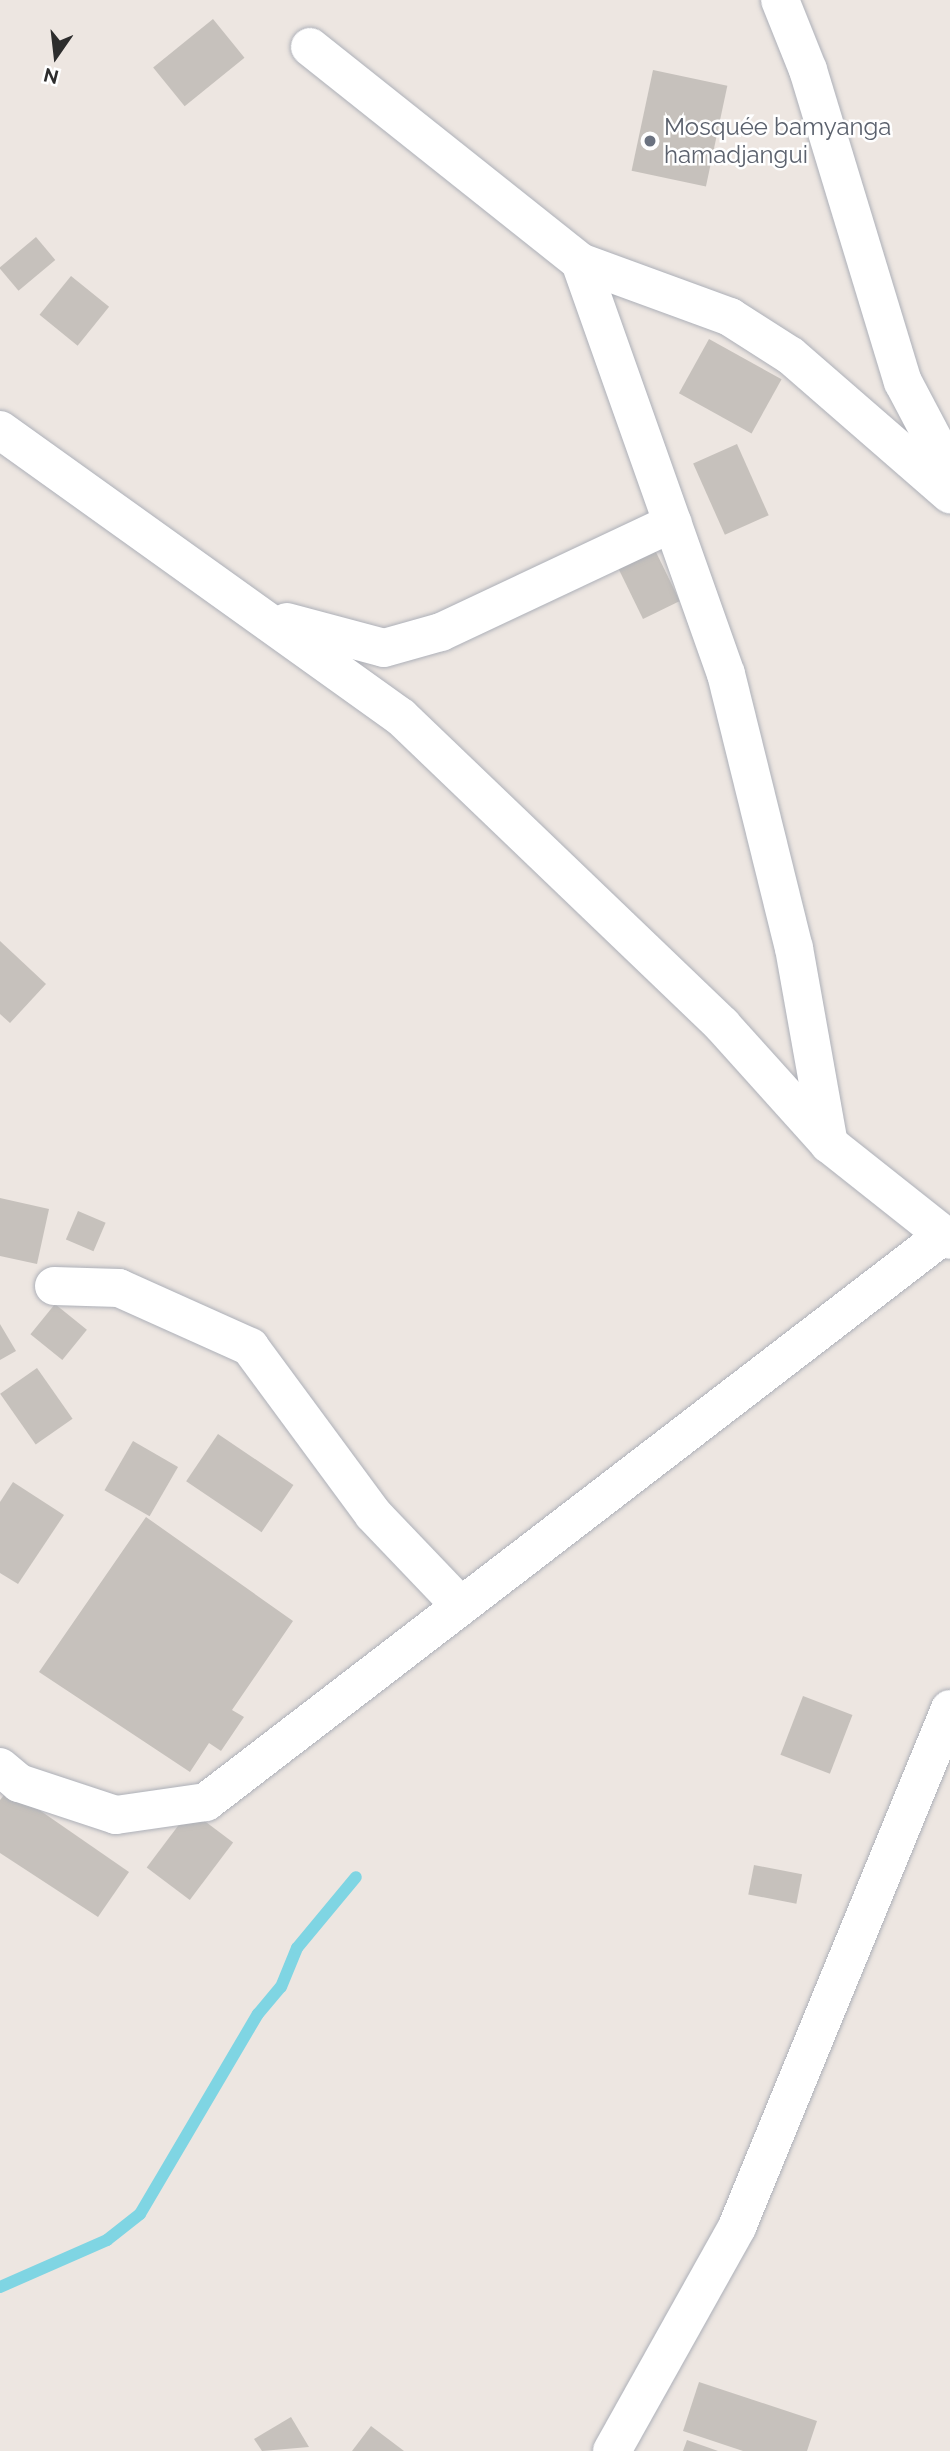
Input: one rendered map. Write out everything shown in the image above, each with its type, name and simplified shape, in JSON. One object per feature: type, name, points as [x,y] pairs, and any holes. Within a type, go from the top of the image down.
[{"type":"street","points":[[780,0],[808,70],[902,382],[950,471]]},
{"type":"street","points":[[310,47],[580,262],[730,317],[790,356],[950,494]]},
{"type":"street","points":[[580,262],[673,523],[732,700],[794,948],[829,1144]]},
{"type":"street","points":[[0,430],[265,615],[401,717],[722,1025],[829,1144],[947,1238],[206,1802],[116,1815],[19,1783],[0,1767]]},
{"type":"street","points":[[265,615],[384,648],[442,632],[673,523]]},
{"type":"street","points":[[54,1286],[119,1288],[250,1347],[373,1514],[461,1606]]},
{"type":"street","points":[[612,2451],[737,2227],[950,1709]]},
{"type":"building","points":[[213,19],[244,58],[185,106],[153,67]]},
{"type":"building","points":[[653,70],[727,86],[706,187],[632,171]]},
{"type":"building","points":[[36,237],[55,260],[19,291],[0,267]]},
{"type":"building","points":[[71,276],[109,307],[78,346],[40,315]]},
{"type":"building","points":[[709,339],[782,379],[752,433],[679,393]]},
{"type":"building","points":[[737,444],[769,515],[725,535],[693,464]]},
{"type":"building","points":[[654,548],[680,601],[643,619],[617,566]]},
{"type":"building","points":[[0,941],[46,984],[10,1023],[0,1014]]},
{"type":"building","points":[[0,1198],[49,1209],[37,1264],[0,1256]]},
{"type":"building","points":[[78,1211],[106,1223],[94,1251],[66,1240]]},
{"type":"building","points":[[55,1304],[87,1330],[62,1360],[30,1334]]},
{"type":"building","points":[[0,1324],[16,1351],[0,1360]]},
{"type":"building","points":[[37,1368],[73,1419],[36,1445],[0,1394]]},
{"type":"building","points":[[218,1434],[293,1485],[262,1532],[186,1481]]},
{"type":"building","points":[[133,1441],[178,1467],[150,1516],[104,1490]]},
{"type":"building","points":[[13,1482],[64,1515],[18,1584],[0,1573],[0,1502]]},
{"type":"building","points":[[146,1517],[293,1621],[232,1710],[244,1717],[221,1751],[209,1743],[190,1772],[39,1672]]},
{"type":"building","points":[[803,1696],[852,1715],[830,1774],[780,1755]]},
{"type":"building","points":[[9,1789],[129,1872],[98,1917],[0,1853],[0,1800]]},
{"type":"building","points":[[190,1810],[233,1842],[190,1900],[147,1868]]},
{"type":"building","points":[[754,1865],[802,1874],[796,1904],[748,1894]]},
{"type":"building","points":[[699,2382],[817,2421],[807,2451],[743,2451],[683,2431]]},
{"type":"building","points":[[291,2417],[309,2447],[262,2451],[254,2439]]},
{"type":"building","points":[[371,2426],[404,2451],[352,2451]]},
{"type":"building","points":[[687,2440],[718,2451],[683,2451]]},
{"type":"waterway","points":[[0,2287],[107,2240],[140,2214],[258,2014],[281,1987],[297,1948],[356,1877]]},
{"type":"place","name":"Mosquée bamyanga hamadjangui","points":[[650,141]]}]
